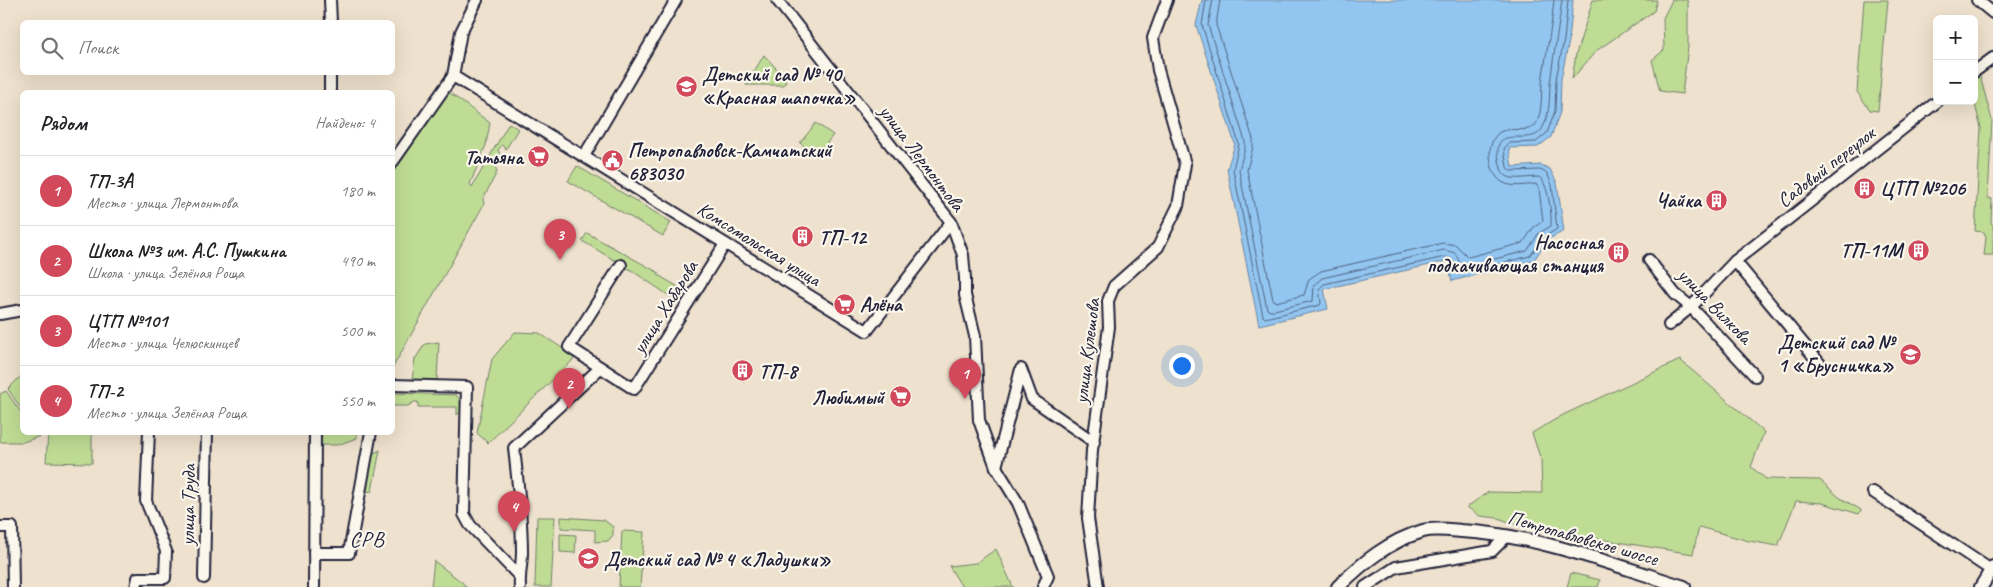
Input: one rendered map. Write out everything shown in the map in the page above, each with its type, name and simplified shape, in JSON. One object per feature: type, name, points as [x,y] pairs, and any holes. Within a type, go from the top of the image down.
[{"type":"main road","name":"Петропавловское шоссе","points":[[1338,587],[1358,567],[1388,547],[1424,531],[1450,530],[1488,532],[1534,541],[1684,587]]},
{"type":"main road","points":[[1981,587],[1992,568]]},
{"type":"street","points":[[330,0],[331,20]]},
{"type":"street","points":[[395,158],[453,76],[461,32],[477,0]]},
{"type":"street","points":[[584,156],[676,0]]},
{"type":"street","name":"улица Лермонтова","points":[[777,0],[951,222],[963,254],[966,278],[965,296],[975,336],[978,420],[996,466],[1018,502],[1048,576],[1043,587]]},
{"type":"street","name":"улица Кулешова","points":[[1098,587],[1088,518],[1094,442],[1109,327],[1108,302],[1114,286],[1158,246],[1178,206],[1185,164],[1158,70],[1153,38],[1166,0]]},
{"type":"street","points":[[1977,0],[1993,13]]},
{"type":"street","points":[[1978,69],[1993,58]]},
{"type":"street","points":[[330,75],[330,90]]},
{"type":"street","name":"Комсомольская улица","points":[[453,76],[867,331],[951,222]]},
{"type":"street","name":"Садовый переулок","points":[[1669,325],[1691,307],[1735,261],[1933,105]]},
{"type":"street","name":"улица Хабарова","points":[[600,368],[634,389],[725,244]]},
{"type":"street","name":"улица Вилкова","points":[[1649,260],[1675,294],[1691,307],[1755,376]]},
{"type":"street","points":[[1735,261],[1821,365]]},
{"type":"street","points":[[520,587],[519,576],[522,556],[521,511],[514,448],[600,368],[569,347],[621,265]]},
{"type":"street","points":[[0,314],[20,310]]},
{"type":"street","points":[[996,466],[1021,369],[1032,399],[1094,442]]},
{"type":"street","points":[[395,385],[467,387],[464,514],[470,525],[519,576]]},
{"type":"street","points":[[136,587],[138,578],[165,578],[166,551],[146,501],[149,435]]},
{"type":"street","name":"улица Труда","points":[[204,578],[207,435]]},
{"type":"street","points":[[314,587],[315,435]]},
{"type":"street","points":[[314,553],[350,553],[370,435]]},
{"type":"street","points":[[1873,492],[1992,568]]},
{"type":"street","points":[[0,527],[12,527],[13,587]]},
{"type":"street","points":[[1365,587],[1396,567],[1492,551],[1507,536]]},
{"type":"green space","points":[[1593,0],[1657,0],[1654,11],[1596,51],[1572,79],[1576,54]]},
{"type":"green space","points":[[1672,0],[1687,0],[1688,5],[1688,47],[1682,94],[1660,91],[1652,60],[1664,50],[1663,18]]},
{"type":"green space","points":[[1864,0],[1888,0],[1878,111],[1870,110],[1857,92]]},
{"type":"green space","points":[[764,55],[786,79],[784,85],[746,85]]},
{"type":"green space","points":[[1980,76],[1992,120],[1988,198],[1992,199],[1993,255],[1984,255],[1986,237],[1984,232],[1975,231],[1981,128],[1975,105],[1978,105],[1978,78]]},
{"type":"green space","points":[[445,93],[450,93],[490,123],[486,145],[470,184],[472,187],[509,123],[518,129],[506,149],[502,145],[498,150],[500,154],[495,166],[497,172],[483,199],[484,204],[395,363],[395,170]]},
{"type":"green space","points":[[816,123],[833,135],[817,156],[800,143]]},
{"type":"green space","points":[[577,166],[671,222],[663,236],[568,181]]},
{"type":"green space","points":[[587,233],[659,273],[658,275],[685,291],[677,301],[631,270],[582,241]]},
{"type":"green space","points":[[515,332],[539,333],[576,357],[488,443],[477,433],[492,359]]},
{"type":"green space","points":[[439,342],[437,380],[412,380],[415,359],[425,344]]},
{"type":"green space","points":[[1680,360],[1764,432],[1751,467],[1766,479],[1820,480],[1839,497],[1861,510],[1859,514],[1822,503],[1796,501],[1778,546],[1749,541],[1699,527],[1693,554],[1523,527],[1498,518],[1480,516],[1467,507],[1488,492],[1542,493],[1541,460],[1532,433],[1563,415]]},
{"type":"green space","points":[[20,377],[20,407],[8,389]]},
{"type":"green space","points":[[6,391],[20,411],[20,435],[43,435],[23,442],[0,442],[0,394]]},
{"type":"green space","points":[[395,393],[456,395],[462,402],[462,410],[457,415],[457,407],[418,407],[418,402],[408,406],[395,406]]},
{"type":"green space","points":[[48,435],[92,435],[92,463],[46,462]]},
{"type":"green space","points":[[320,435],[357,435],[357,438],[337,445],[320,445]]},
{"type":"green space","points":[[380,450],[372,491],[363,492],[370,455]]},
{"type":"green space","points":[[537,517],[555,517],[551,587],[535,587]]},
{"type":"green space","points":[[561,517],[604,520],[613,527],[613,535],[608,541],[595,542],[595,530],[561,528]]},
{"type":"green space","points":[[622,531],[644,532],[640,587],[619,587]]},
{"type":"green space","points":[[560,534],[576,535],[575,553],[560,552]]},
{"type":"green space","points":[[996,549],[1013,587],[962,587],[949,566],[976,563]]},
{"type":"green space","points":[[434,561],[463,583],[466,587],[431,587]]},
{"type":"green space","points":[[1571,573],[1600,580],[1598,587],[1567,587]]},
{"type":"water","points":[[1202,0],[1573,0],[1569,41],[1561,79],[1560,112],[1551,137],[1538,147],[1509,148],[1512,167],[1541,165],[1550,169],[1557,183],[1564,231],[1547,240],[1534,260],[1452,281],[1447,261],[1324,289],[1328,309],[1259,325],[1227,169],[1235,144],[1196,25]]},
{"type":"place","name":"Детский сад № 40 «Красная шапочка»","points":[[686,86]]},
{"type":"place","name":"Татьяна","points":[[539,157]]},
{"type":"place","name":"Петропавловск-Камчатский 683030","points":[[612,161]]},
{"type":"place","name":"ЦТП №206","points":[[1864,188]]},
{"type":"place","name":"Чайка","points":[[1717,200]]},
{"type":"place","name":"ТП-12","points":[[803,237]]},
{"type":"place","name":"ТП-11М","points":[[1918,250]]},
{"type":"place","name":"Насосная подкачивающая станция","points":[[1619,253]]},
{"type":"place","name":"ЦТП №101","points":[[560,260]]},
{"type":"place","name":"Алёна","points":[[844,304]]},
{"type":"place","name":"Детский сад № 1 «Брусничка»","points":[[1910,354]]},
{"type":"place","name":"ТП-8","points":[[743,371]]},
{"type":"place","name":"Любимый","points":[[900,397]]},
{"type":"place","name":"ТП-3А","points":[[965,399]]},
{"type":"place","name":"Школа №3 им. А.С. Пушкина","points":[[569,409]]},
{"type":"place","name":"ТП-2","points":[[514,532]]},
{"type":"place","name":"Детский сад № 4 «Ладушки»","points":[[588,559]]},
{"type":"district","name":"СРВ","points":[[367,539]]}]
